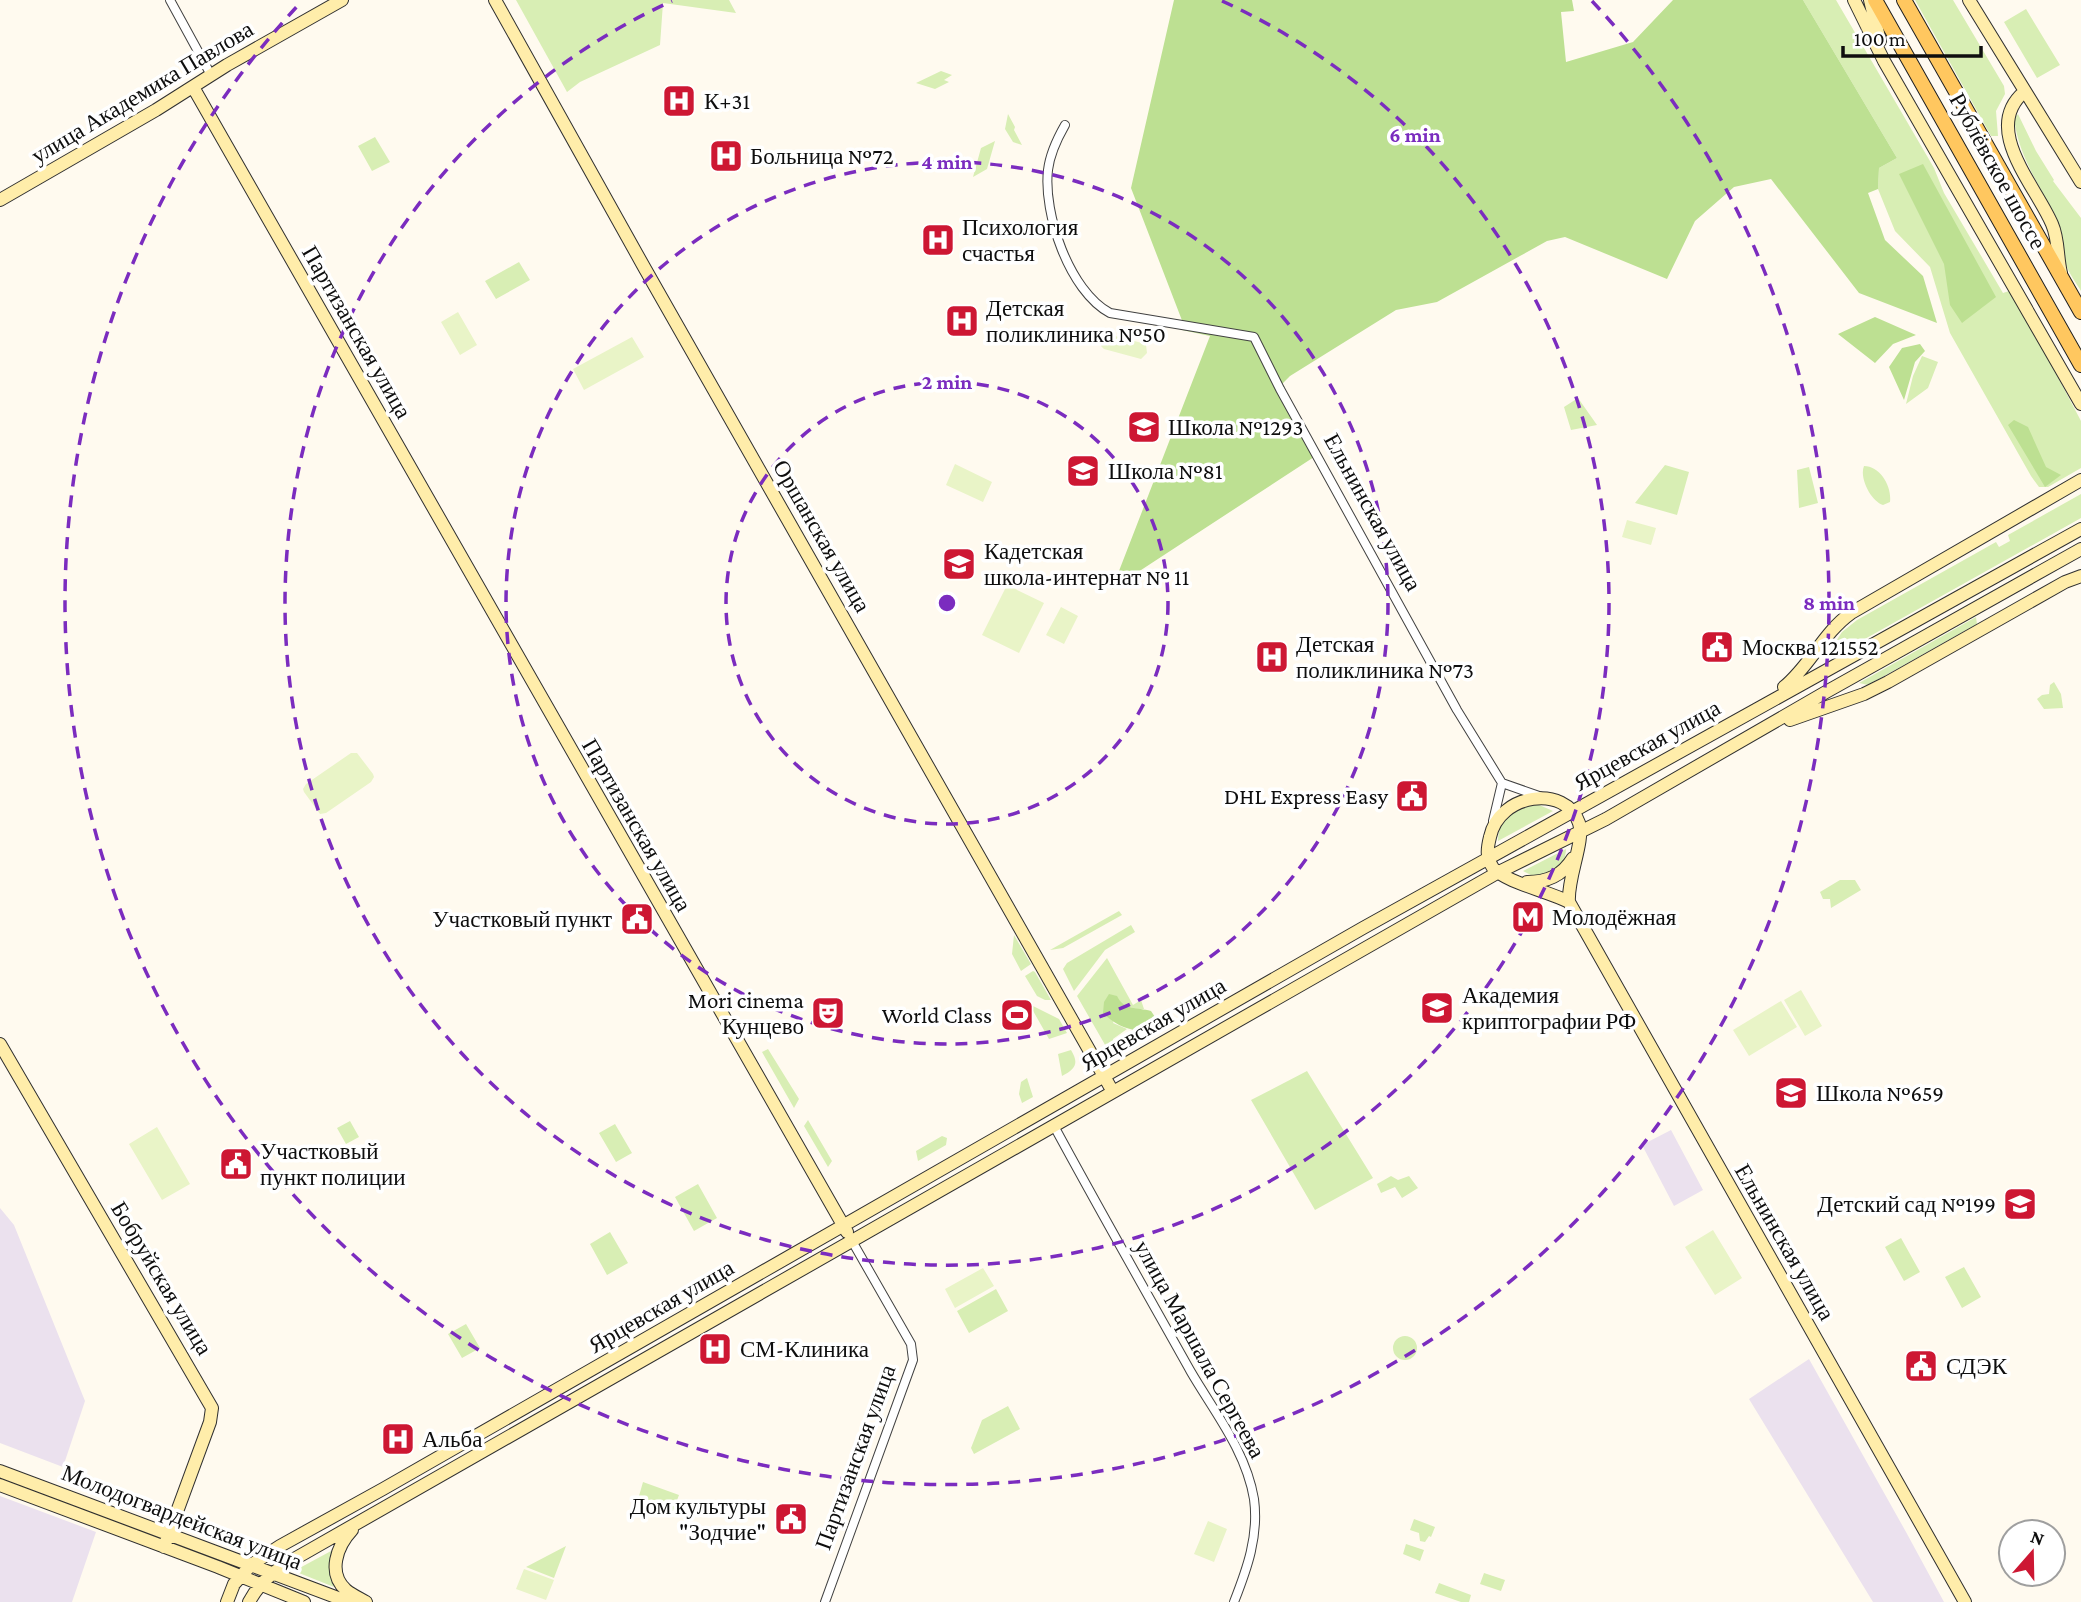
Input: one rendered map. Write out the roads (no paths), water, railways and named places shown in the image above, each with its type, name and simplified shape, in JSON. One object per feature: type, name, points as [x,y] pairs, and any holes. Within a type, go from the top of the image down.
[{"type":"main road","name":"улица Академика Павлова","points":[[0,200],[342,0]]},
{"type":"main road","name":"Оршанская улица","points":[[495,0],[1113,1092]]},
{"type":"main road","points":[[1854,0],[1884,61],[2081,404]]},
{"type":"main road","points":[[1872,0],[1884,61]]},
{"type":"main road","name":"Рублёвское шоссе","points":[[1872,0],[2081,365]]},
{"type":"main road","name":"Рублёвское шоссе","points":[[1903,0],[2081,313]]},
{"type":"main road","points":[[1969,0],[2081,182]]},
{"type":"main road","name":"Партизанская улица","points":[[193,87],[852,1241]]},
{"type":"main road","points":[[2024,92],[2016,99],[2007,117],[2008,137],[2015,156],[2053,226],[2064,283]]},
{"type":"main road","points":[[1756,710],[1794,679],[1838,622],[2081,480]]},
{"type":"main road","name":"Ярцевская улица","points":[[227,1602],[234,1584],[251,1565],[270,1551],[1572,810],[2081,529]]},
{"type":"main road","name":"Ярцевская улица","points":[[249,1602],[272,1573],[1497,873],[1581,832],[2081,550]]},
{"type":"main road","points":[[1754,734],[1876,688],[2065,582],[2081,576]]},
{"type":"main road","points":[[1669,757],[1665,762],[1666,770],[1673,776],[1680,777]]},
{"type":"main road","points":[[1546,799],[1572,810],[1581,832],[1569,886],[1569,902],[1497,873],[1488,858],[1491,829],[1511,805],[1523,800],[1546,799]]},
{"type":"main road","points":[[1523,883],[1557,876],[1566,869],[1576,854]]},
{"type":"main road","name":"Ельнинская улица","points":[[1569,902],[1965,1602]]},
{"type":"main road","name":"Бобруйская улица","points":[[0,1044],[212,1408],[210,1422],[164,1547]]},
{"type":"main road","name":"Молодогвардейская улица","points":[[0,1471],[349,1602]]},
{"type":"main road","name":"Молодогвардейская улица","points":[[0,1485],[304,1602]]},
{"type":"main road","points":[[356,1525],[340,1546],[335,1567],[340,1583],[346,1590],[366,1602]]},
{"type":"street","points":[[170,0],[211,75]]},
{"type":"street","name":"Ельнинская улица","points":[[1065,125],[1051,156],[1047,188],[1056,234],[1072,270],[1104,309],[1124,316],[1254,337],[1457,710],[1502,783]]},
{"type":"street","points":[[2065,582],[2081,582]]},
{"type":"street","points":[[1491,829],[1502,783],[1534,792],[1546,799]]},
{"type":"street","name":"улица Маршала Сергеева","points":[[1054,1126],[1194,1376],[1233,1439],[1248,1475],[1254,1502],[1252,1548],[1234,1602]]},
{"type":"street","name":"Партизанская улица","points":[[825,1602],[913,1360],[911,1344],[852,1241]]},
{"type":"place","name":"К+31","points":[[679,101]]},
{"type":"place","name":"Больница №72","points":[[726,156]]},
{"type":"place","name":"Психология счастья","points":[[938,240]]},
{"type":"place","name":"Детская поликлиника №50","points":[[962,321]]},
{"type":"place","name":"Школа №1293","points":[[1144,427]]},
{"type":"place","name":"Школа №81","points":[[1083,471]]},
{"type":"place","name":"Кадетская школа-интернат № 11","points":[[959,564]]},
{"type":"place","name":"Москва 121552","points":[[1717,647]]},
{"type":"place","name":"Детская поликлиника №73","points":[[1272,657]]},
{"type":"place","name":"DHL Express Easy","points":[[1412,796]]},
{"type":"place","name":"Молодёжная","points":[[1528,917]]},
{"type":"place","name":"Участковый пункт","points":[[637,919]]},
{"type":"place","name":"Академия криптографии РФ","points":[[1437,1008]]},
{"type":"place","name":"Mori cinema Кунцево","points":[[828,1013]]},
{"type":"place","name":"World Class","points":[[1017,1015]]},
{"type":"place","name":"Школа №659","points":[[1791,1093]]},
{"type":"place","name":"Участковый пункт полиции","points":[[236,1164]]},
{"type":"place","name":"Детский сад №199","points":[[2020,1204]]},
{"type":"place","name":"СМ-Клиника","points":[[715,1349]]},
{"type":"place","name":"СДЭК","points":[[1921,1366]]},
{"type":"place","name":"Альба","points":[[398,1439]]},
{"type":"place","name":"Дом культуры \"Зодчие\"","points":[[791,1519]]}]
